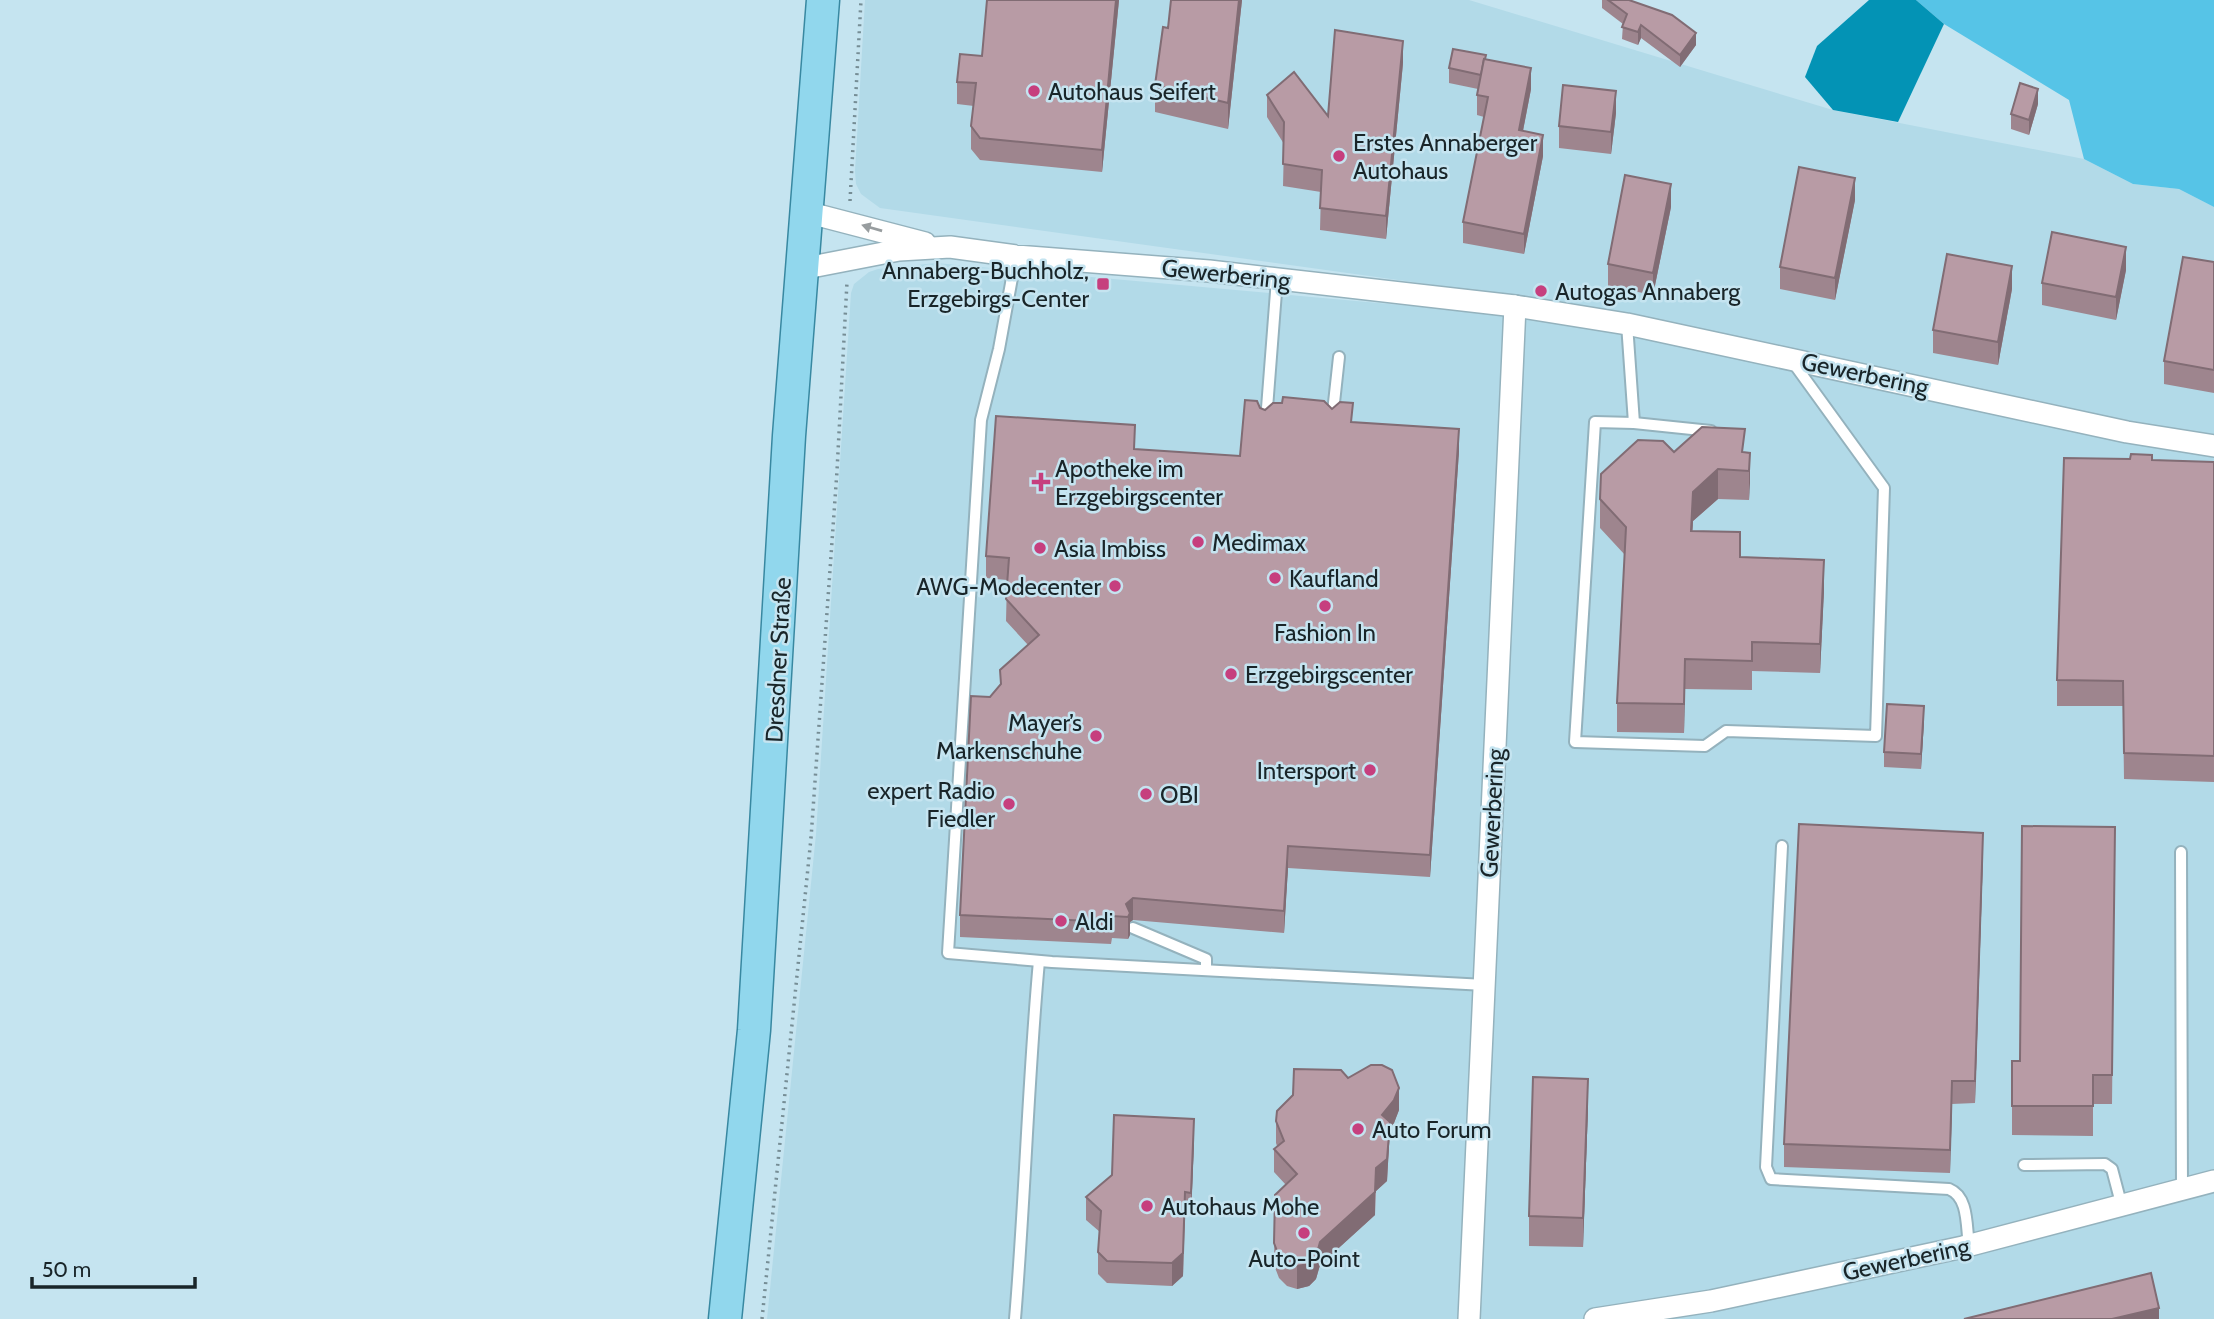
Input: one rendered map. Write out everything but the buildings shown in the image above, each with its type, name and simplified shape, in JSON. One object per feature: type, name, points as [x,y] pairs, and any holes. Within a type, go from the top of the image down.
[{"type":"main road","name":"Dresdner Straße","points":[[725,1319],[754,1030],[801,269],[823,0]]},
{"type":"street","name":"Gewerbering","points":[[806,212],[937,247],[1276,279],[1515,306],[1627,324],[2127,432],[2214,446]]},
{"type":"street","name":"Gewerbering","points":[[801,269],[848,259],[937,247]]},
{"type":"street","name":"Gewerbering","points":[[1469,1319],[1515,306]]},
{"type":"street","name":"Gewerbering","points":[[1595,1319],[1711,1301],[1969,1246],[2182,1192],[2214,1181]]},
{"type":"lane","points":[[1016,256],[999,349],[981,420],[948,953],[1039,961],[1485,985]]},
{"type":"lane","points":[[1265,424],[1276,279]]},
{"type":"lane","points":[[1627,324],[1634,423]]},
{"type":"lane","points":[[1332,423],[1339,357]]},
{"type":"lane","points":[[1722,432],[1595,422],[1575,742],[1705,746],[1726,731],[1876,736],[1884,488],[1791,358]]},
{"type":"lane","points":[[1782,846],[1766,1167],[1771,1179],[1949,1189],[1959,1193],[1963,1201],[1969,1246]]},
{"type":"lane","points":[[2181,852],[2182,1192]]},
{"type":"lane","points":[[1133,928],[1206,959],[1206,970]]},
{"type":"lane","points":[[1015,1319],[1027,1167],[1030,1056],[1039,961]]},
{"type":"lane","points":[[2024,1165],[2105,1164],[2112,1169],[2122,1207]]},
{"type":"path","points":[[850,222],[861,0]]},
{"type":"path","points":[[762,1319],[811,838],[837,471],[848,259]]},
{"type":"shaded area","points":[[865,0],[1469,0],[1833,110],[2084,159],[2133,184],[2179,189],[2214,207],[2214,1319],[767,1319],[816,834],[851,293],[854,284],[869,272],[878,269],[936,263],[1467,311],[1557,323],[1563,303],[880,208],[861,194],[856,184],[855,171]]},
{"type":"shaded area","points":[[1869,0],[1916,0],[1944,24],[1898,122],[1833,110],[1805,77],[1817,46]]},
{"type":"shaded area","points":[[1916,0],[2214,0],[2214,207],[2179,189],[2133,184],[2084,159],[2069,100],[1944,24]]},
{"type":"place","name":"Autohaus Seifert","points":[[1034,91]]},
{"type":"place","name":"Erstes Annaberger Autohaus","points":[[1339,156]]},
{"type":"place","name":"Annaberg-Buchholz, Erzgebirgs-Center","points":[[1103,284]]},
{"type":"place","name":"Autogas Annaberg","points":[[1541,291]]},
{"type":"place","name":"Apotheke im Erzgebirgscenter","points":[[1041,482]]},
{"type":"place","name":"Medimax","points":[[1198,542]]},
{"type":"place","name":"Asia Imbiss","points":[[1040,548]]},
{"type":"place","name":"Kaufland","points":[[1275,578]]},
{"type":"place","name":"AWG-Modecenter","points":[[1115,586]]},
{"type":"place","name":"Fashion In","points":[[1325,606]]},
{"type":"place","name":"Erzgebirgscenter","points":[[1231,674]]},
{"type":"place","name":"Mayer’s Markenschuhe","points":[[1096,736]]},
{"type":"place","name":"Intersport","points":[[1370,770]]},
{"type":"place","name":"OBI","points":[[1146,794]]},
{"type":"place","name":"expert Radio Fiedler","points":[[1009,804]]},
{"type":"place","name":"Aldi","points":[[1061,921]]},
{"type":"place","name":"Auto Forum","points":[[1358,1129]]},
{"type":"place","name":"Autohaus Mohe","points":[[1147,1206]]},
{"type":"place","name":"Auto-Point","points":[[1304,1233]]}]
